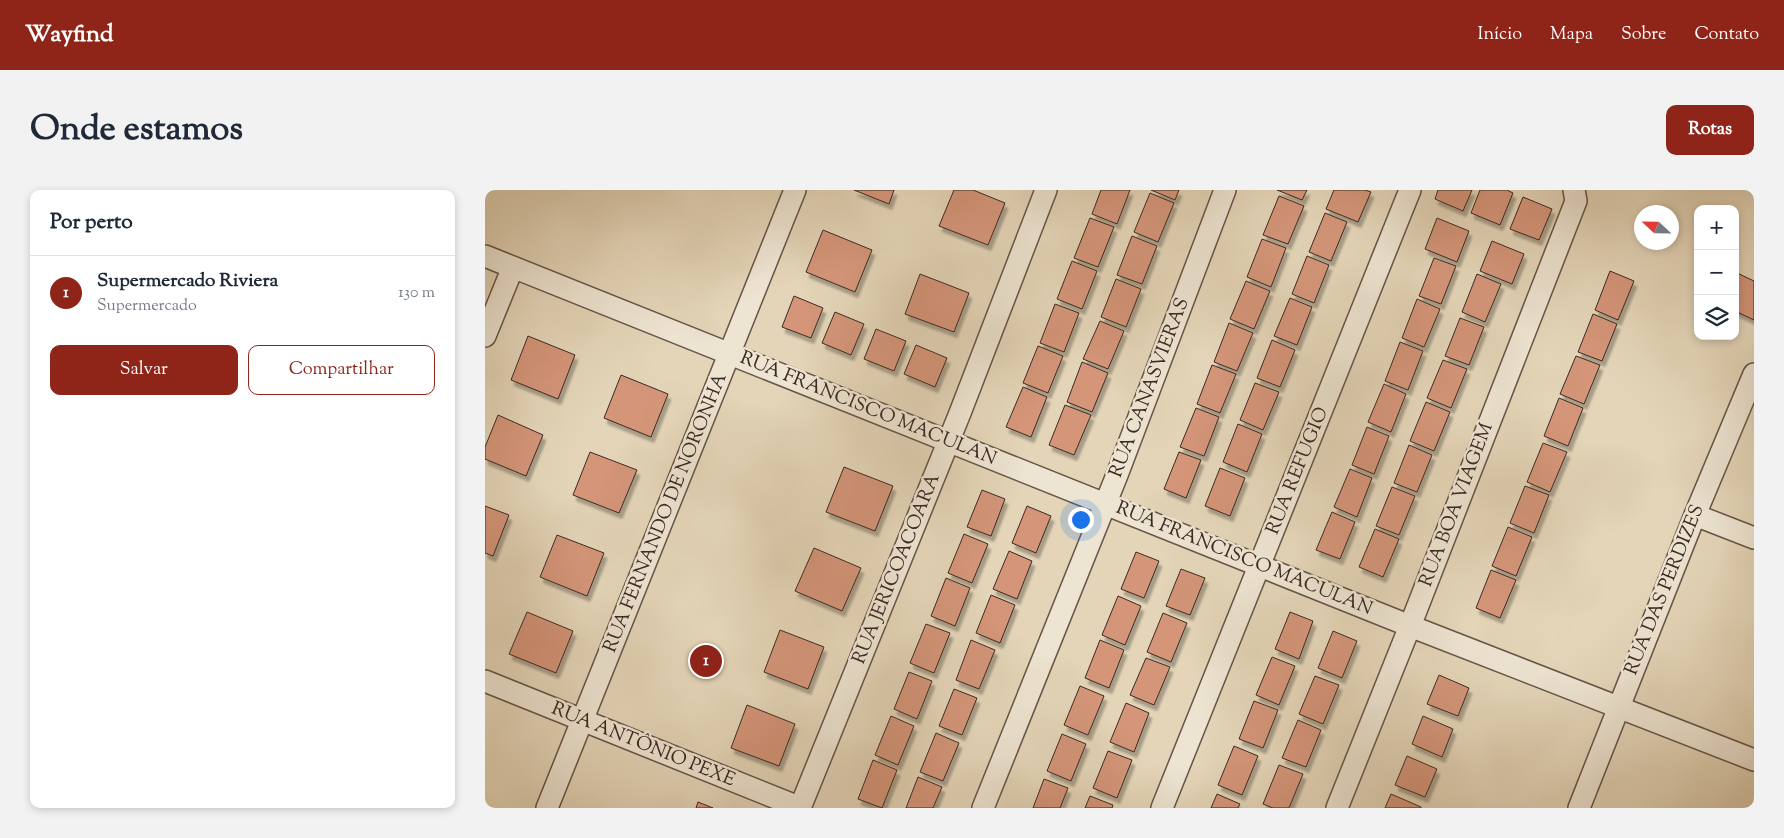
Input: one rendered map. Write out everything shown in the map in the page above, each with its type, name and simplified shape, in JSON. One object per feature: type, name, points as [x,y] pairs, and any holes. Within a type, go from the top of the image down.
[{"type":"street","name":"RUA FERNANDO DE NORONHA","points":[[547,808],[795,190]]},
{"type":"street","name":"RUA JERICOACOARA","points":[[801,808],[1046,190]]},
{"type":"street","name":"RUA CANASVIERAS","points":[[983,808],[1105,503],[1225,190]]},
{"type":"street","name":"RUA REFUGIO","points":[[1162,808],[1410,190]]},
{"type":"street","name":"RUA BOA VIAGEM","points":[[1337,808],[1410,626],[1575,196]]},
{"type":"street","name":"RUA FRANCISCO MACULAN","points":[[485,256],[1410,626],[1754,760]]},
{"type":"street","points":[[485,336],[513,267]]},
{"type":"street","name":"RUA DAS PERDIZES","points":[[1579,808],[1695,515],[1754,374]]},
{"type":"street","points":[[1695,515],[1754,538]]},
{"type":"street","name":"RUA ANTÔNIO PEXE","points":[[485,681],[801,808]]},
{"type":"building","points":[[854,190],[894,190],[889,204]]},
{"type":"building","points":[[954,190],[973,190],[1005,203],[988,245],[939,226]]},
{"type":"building","points":[[1101,190],[1130,190],[1117,224],[1092,214]]},
{"type":"building","points":[[1151,190],[1179,190],[1175,200]]},
{"type":"building","points":[[1277,190],[1307,190],[1302,200]]},
{"type":"building","points":[[1334,190],[1365,190],[1371,192],[1358,222],[1326,209]]},
{"type":"building","points":[[1438,190],[1472,190],[1463,211],[1435,199]]},
{"type":"building","points":[[1480,190],[1507,190],[1513,193],[1500,225],[1471,213]]},
{"type":"building","points":[[1150,193],[1174,203],[1158,242],[1134,232]]},
{"type":"building","points":[[1279,196],[1304,206],[1288,244],[1263,235]]},
{"type":"building","points":[[1523,197],[1552,209],[1539,240],[1510,229]]},
{"type":"building","points":[[1325,213],[1347,222],[1331,261],[1309,252]]},
{"type":"building","points":[[1090,218],[1114,227],[1098,267],[1074,258]]},
{"type":"building","points":[[1437,218],[1469,231],[1457,262],[1425,249]]},
{"type":"building","points":[[823,230],[872,250],[855,292],[806,272]]},
{"type":"building","points":[[1132,236],[1157,246],[1142,284],[1117,275]]},
{"type":"building","points":[[1262,239],[1286,248],[1271,287],[1247,277]]},
{"type":"building","points":[[1492,241],[1524,254],[1512,284],[1480,271]]},
{"type":"building","points":[[1307,256],[1329,265],[1314,303],[1292,294]]},
{"type":"building","points":[[1434,258],[1456,266],[1441,304],[1419,296]]},
{"type":"building","points":[[1072,261],[1097,271],[1082,309],[1057,299]]},
{"type":"building","points":[[1610,271],[1634,281],[1618,320],[1595,310]]},
{"type":"building","points":[[920,274],[969,293],[954,332],[905,314]]},
{"type":"building","points":[[1477,274],[1501,284],[1485,322],[1462,312]]},
{"type":"building","points":[[1739,274],[1754,281],[1754,320],[1739,313]]},
{"type":"building","points":[[1116,279],[1141,289],[1126,327],[1101,317]]},
{"type":"building","points":[[1246,281],[1270,291],[1254,329],[1230,319]]},
{"type":"building","points":[[794,296],[823,308],[811,338],[782,327]]},
{"type":"building","points":[[1290,298],[1312,307],[1297,345],[1274,336]]},
{"type":"building","points":[[1417,299],[1440,309],[1424,347],[1402,338]]},
{"type":"building","points":[[1055,304],[1079,313],[1064,352],[1040,343]]},
{"type":"building","points":[[835,312],[864,324],[851,355],[822,343]]},
{"type":"building","points":[[1593,314],[1617,324],[1602,361],[1578,352]]},
{"type":"building","points":[[1460,318],[1484,327],[1469,365],[1445,356]]},
{"type":"building","points":[[1100,321],[1124,331],[1108,369],[1083,359]]},
{"type":"building","points":[[1229,323],[1253,333],[1237,371],[1214,362]]},
{"type":"building","points":[[876,329],[906,341],[894,371],[864,359]]},
{"type":"building","points":[[528,336],[575,355],[558,399],[511,380]]},
{"type":"building","points":[[1272,340],[1295,350],[1280,387],[1257,378]]},
{"type":"building","points":[[1400,342],[1423,351],[1408,390],[1385,381]]},
{"type":"building","points":[[916,345],[947,358],[935,387],[904,374]]},
{"type":"building","points":[[1038,346],[1063,356],[1048,393],[1023,383]]},
{"type":"building","points":[[1576,356],[1600,365],[1584,404],[1560,394]]},
{"type":"building","points":[[1443,360],[1467,369],[1451,408],[1427,398]]},
{"type":"building","points":[[1082,362],[1108,373],[1092,412],[1067,402]]},
{"type":"building","points":[[1212,365],[1236,374],[1220,413],[1197,404]]},
{"type":"building","points":[[621,375],[668,394],[651,437],[604,418]]},
{"type":"building","points":[[1255,383],[1279,392],[1263,430],[1240,420]]},
{"type":"building","points":[[1384,384],[1406,394],[1391,432],[1368,422]]},
{"type":"building","points":[[1023,387],[1047,397],[1031,437],[1006,427]]},
{"type":"building","points":[[1559,398],[1583,408],[1568,446],[1544,436]]},
{"type":"building","points":[[1426,402],[1450,412],[1434,451],[1410,441]]},
{"type":"building","points":[[1065,405],[1091,415],[1074,455],[1049,445]]},
{"type":"building","points":[[1196,408],[1219,417],[1204,456],[1180,447]]},
{"type":"building","points":[[498,415],[543,435],[526,476],[485,459],[485,447]]},
{"type":"building","points":[[1238,424],[1262,434],[1247,472],[1223,462]]},
{"type":"building","points":[[1367,427],[1389,436],[1374,474],[1352,465]]},
{"type":"building","points":[[1543,443],[1567,452],[1550,492],[1527,482]]},
{"type":"building","points":[[1409,445],[1432,455],[1417,492],[1394,483]]},
{"type":"building","points":[[590,452],[637,470],[619,513],[573,495]]},
{"type":"building","points":[[1179,452],[1201,460],[1186,498],[1164,489]]},
{"type":"building","points":[[844,467],[893,486],[875,531],[826,512]]},
{"type":"building","points":[[1220,468],[1245,478],[1230,516],[1205,506]]},
{"type":"building","points":[[1350,469],[1372,478],[1357,517],[1334,507]]},
{"type":"building","points":[[1525,486],[1549,495],[1534,533],[1510,523]]},
{"type":"building","points":[[1392,487],[1415,496],[1399,535],[1376,526]]},
{"type":"building","points":[[982,490],[1005,499],[991,536],[967,527]]},
{"type":"building","points":[[485,506],[509,515],[493,556],[485,553]]},
{"type":"building","points":[[1027,506],[1051,516],[1036,553],[1012,543]]},
{"type":"building","points":[[1332,512],[1355,522],[1340,559],[1316,550]]},
{"type":"building","points":[[1508,527],[1532,537],[1516,576],[1492,566]]},
{"type":"building","points":[[1375,529],[1399,539],[1383,577],[1359,567]]},
{"type":"building","points":[[964,534],[988,544],[972,583],[948,573]]},
{"type":"building","points":[[557,535],[604,553],[587,596],[540,577]]},
{"type":"building","points":[[814,548],[861,568],[842,611],[795,591]]},
{"type":"building","points":[[1009,551],[1032,561],[1017,599],[993,589]]},
{"type":"building","points":[[1136,552],[1159,561],[1144,598],[1121,589]]},
{"type":"building","points":[[1181,569],[1205,578],[1190,615],[1166,606]]},
{"type":"building","points":[[1491,570],[1516,580],[1500,618],[1476,608]]},
{"type":"building","points":[[946,578],[970,588],[955,626],[931,616]]},
{"type":"building","points":[[991,595],[1015,605],[1000,643],[976,633]]},
{"type":"building","points":[[1118,596],[1141,606],[1125,645],[1102,635]]},
{"type":"building","points":[[527,612],[573,631],[556,673],[509,654]]},
{"type":"building","points":[[1290,612],[1313,621],[1299,659],[1275,649]]},
{"type":"building","points":[[1163,613],[1187,623],[1171,662],[1147,652]]},
{"type":"building","points":[[926,624],[950,633],[934,673],[910,663]]},
{"type":"building","points":[[780,630],[824,647],[808,689],[764,672]]},
{"type":"building","points":[[1333,631],[1357,641],[1342,678],[1318,668]]},
{"type":"building","points":[[971,640],[995,650],[979,689],[956,680]]},
{"type":"building","points":[[1100,640],[1124,650],[1109,688],[1085,678]]},
{"type":"building","points":[[1272,657],[1295,666],[1279,705],[1256,695]]},
{"type":"building","points":[[1146,658],[1170,667],[1154,705],[1130,695]]},
{"type":"building","points":[[909,672],[932,681],[917,719],[894,709]]},
{"type":"building","points":[[1439,675],[1469,688],[1458,716],[1427,704]]},
{"type":"building","points":[[1315,676],[1339,685],[1323,724],[1299,714]]},
{"type":"building","points":[[1080,686],[1104,696],[1088,735],[1064,725]]},
{"type":"building","points":[[954,689],[977,698],[962,735],[939,726]]},
{"type":"building","points":[[1254,701],[1278,710],[1263,748],[1239,739]]},
{"type":"building","points":[[1126,703],[1149,713],[1134,752],[1110,742]]},
{"type":"building","points":[[747,705],[795,724],[779,766],[731,748]]},
{"type":"building","points":[[891,716],[914,726],[898,765],[875,755]]},
{"type":"building","points":[[1423,716],[1453,729],[1442,757],[1412,744]]},
{"type":"building","points":[[1298,720],[1321,730],[1306,767],[1282,758]]},
{"type":"building","points":[[936,733],[959,743],[943,781],[920,772]]},
{"type":"building","points":[[1062,734],[1086,744],[1071,781],[1047,771]]},
{"type":"building","points":[[1234,746],[1258,756],[1242,795],[1218,785]]},
{"type":"building","points":[[1108,751],[1132,760],[1117,798],[1093,788]]},
{"type":"building","points":[[1407,756],[1437,769],[1425,797],[1395,785]]},
{"type":"building","points":[[873,760],[897,770],[882,808],[858,799]]},
{"type":"building","points":[[1279,765],[1303,774],[1289,808],[1273,808],[1263,804]]},
{"type":"building","points":[[918,777],[942,787],[933,808],[906,808]]},
{"type":"building","points":[[1044,779],[1068,788],[1060,808],[1033,808]]},
{"type":"building","points":[[1217,794],[1240,804],[1238,808],[1211,808]]},
{"type":"building","points":[[1391,794],[1421,807],[1421,808],[1385,808]]},
{"type":"building","points":[[1090,796],[1113,805],[1112,808],[1085,808]]},
{"type":"building","points":[[698,802],[713,808],[696,808]]},
{"type":"place","name":"Supermercado Riviera","points":[[706,661]]}]
